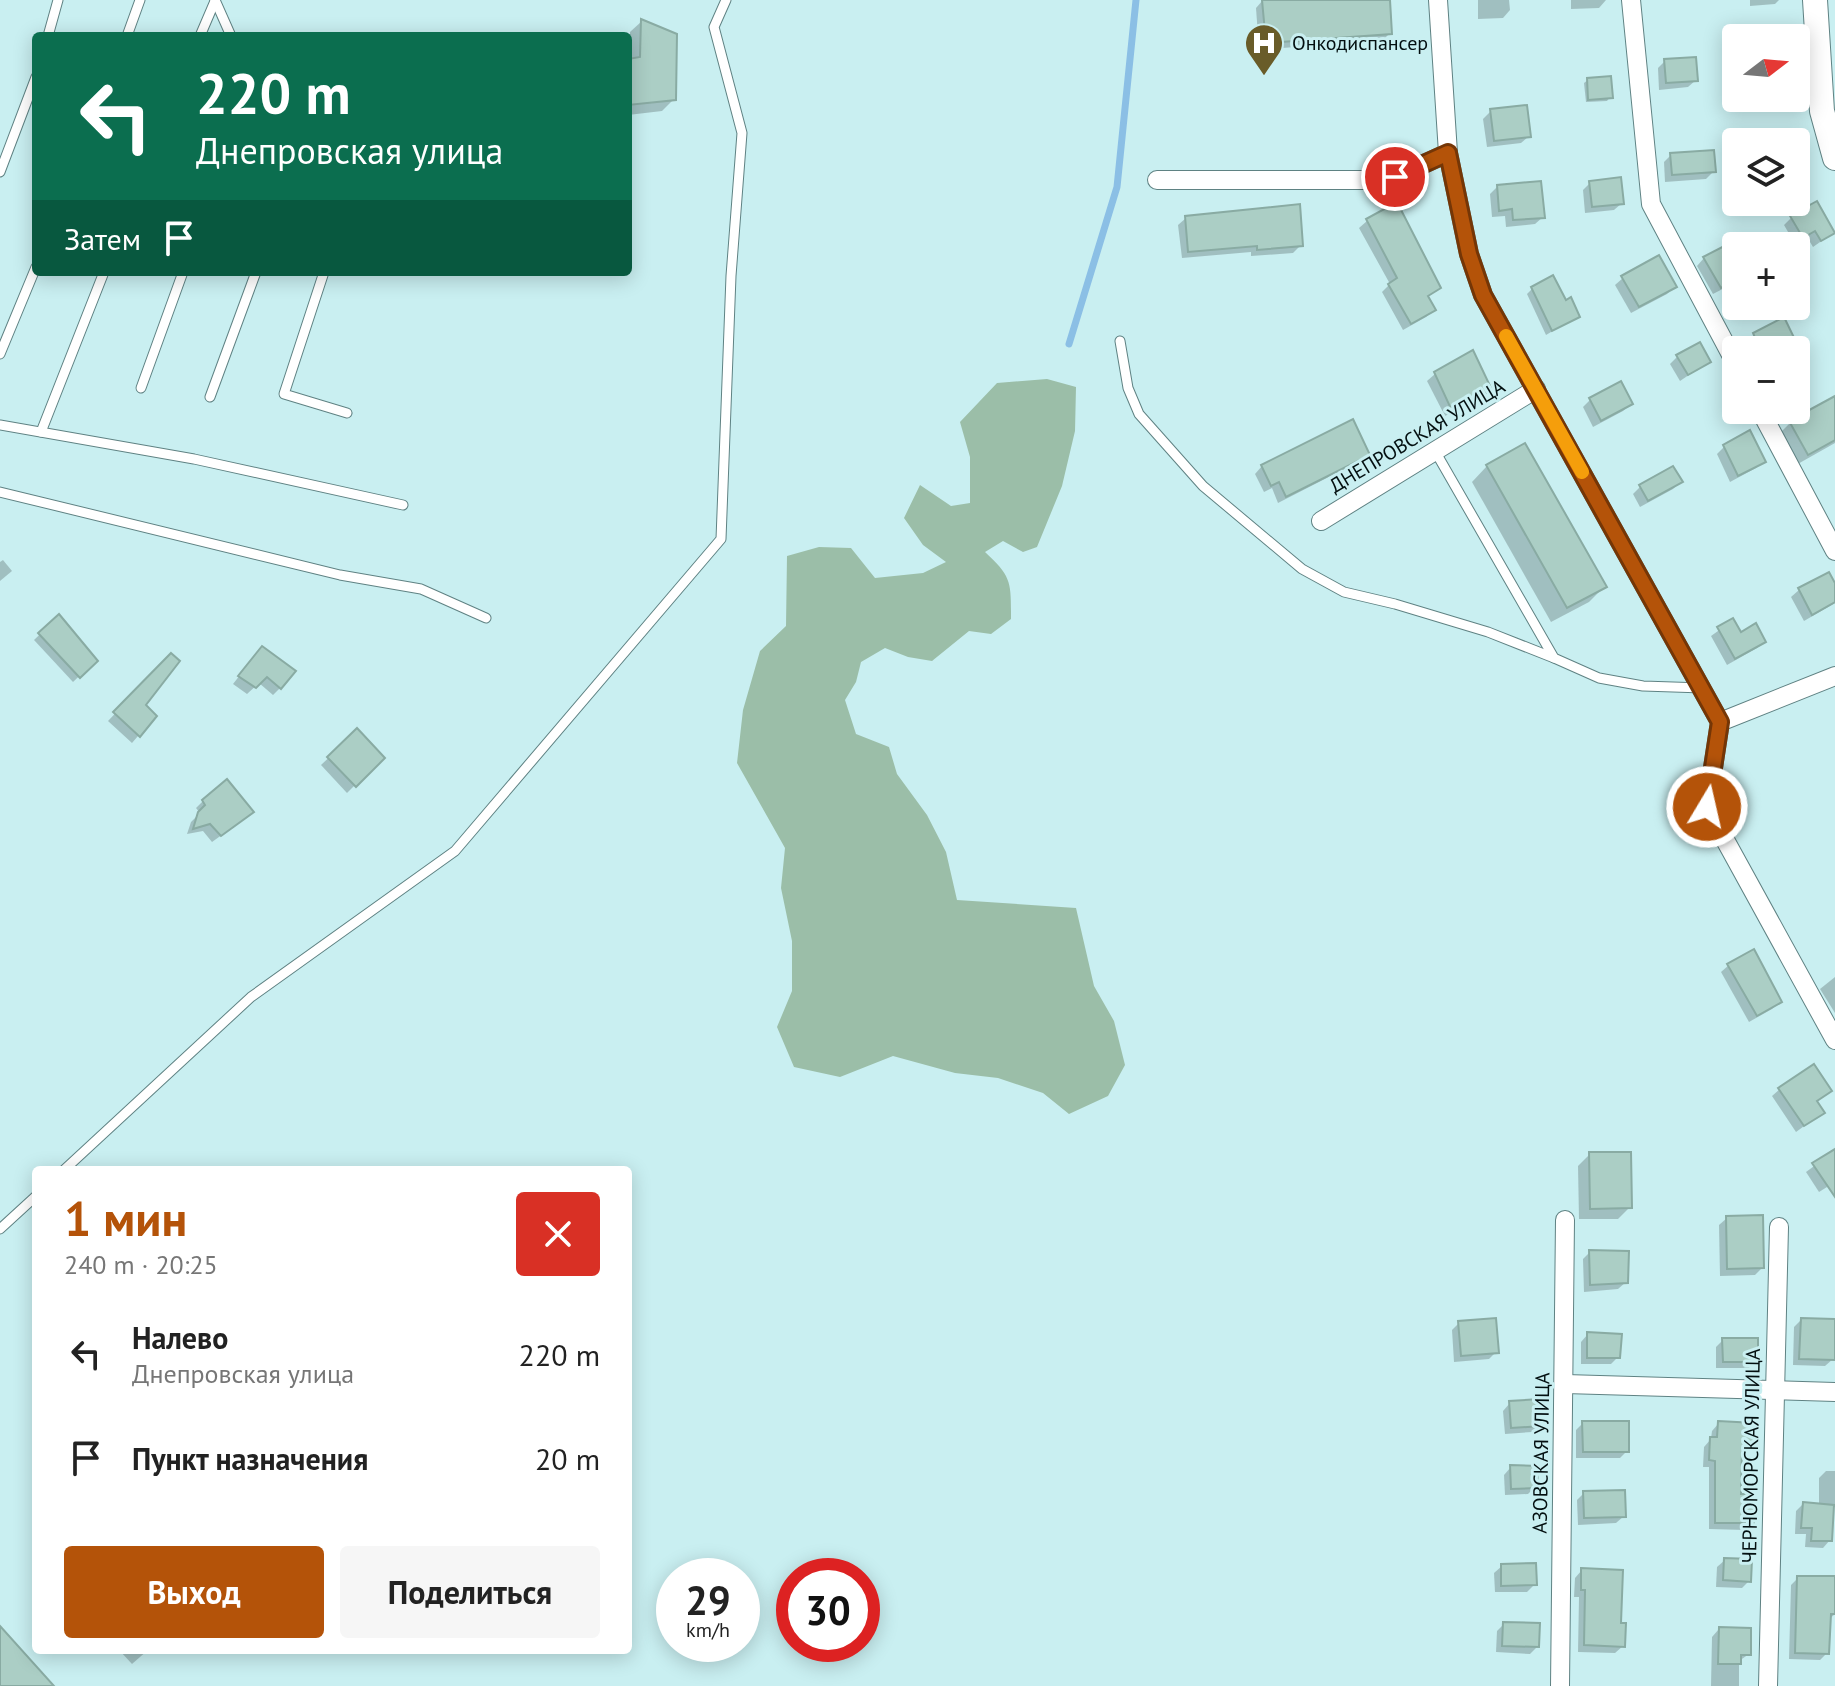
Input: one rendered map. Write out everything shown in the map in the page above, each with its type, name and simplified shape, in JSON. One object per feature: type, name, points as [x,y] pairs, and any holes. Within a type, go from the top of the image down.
[{"type":"street","name":"ДНЕПРОВСКАЯ УЛИЦА","points":[[1438,0],[1448,153],[1469,254],[1483,295],[1720,722]]},
{"type":"street","points":[[1631,0],[1651,204],[1722,338]]},
{"type":"street","points":[[1815,0],[1826,28],[1822,111],[1835,158]]},
{"type":"street","points":[[1157,180],[1367,180],[1395,177],[1448,153]]},
{"type":"street","name":"ДНЕПРОВСКАЯ УЛИЦА","points":[[1321,521],[1536,389]]},
{"type":"street","points":[[1767,424],[1835,551]]},
{"type":"street","points":[[1835,676],[1720,722],[1707,807],[1835,1040]]},
{"type":"street","name":"АЗОВСКАЯ УЛИЦА","points":[[1560,1686],[1565,1220]]},
{"type":"street","name":"ЧЕРНОМОРСКАЯ УЛИЦА","points":[[1768,1686],[1779,1227]]},
{"type":"street","points":[[1565,1384],[1835,1392]]},
{"type":"lane","points":[[49,32],[58,0]]},
{"type":"lane","points":[[128,32],[140,0]]},
{"type":"lane","points":[[202,32],[215,0]]},
{"type":"lane","points":[[215,0],[229,32]]},
{"type":"lane","points":[[68,1166],[251,997],[455,851],[721,539],[731,276],[742,133],[714,27],[726,0]]},
{"type":"lane","points":[[0,172],[32,88]]},
{"type":"lane","points":[[0,354],[32,276]]},
{"type":"lane","points":[[41,432],[102,276]]},
{"type":"lane","points":[[141,388],[182,276]]},
{"type":"lane","points":[[210,397],[255,276]]},
{"type":"lane","points":[[323,276],[284,394],[347,413]]},
{"type":"lane","points":[[1120,341],[1128,388],[1139,414],[1203,486],[1302,569],[1344,592],[1488,632],[1599,678],[1643,686],[1703,688]]},
{"type":"lane","points":[[0,425],[194,459],[403,505]]},
{"type":"lane","points":[[1435,451],[1554,658]]},
{"type":"lane","points":[[0,492],[340,575],[421,589],[486,618]]},
{"type":"lane","points":[[0,1229],[32,1200]]},
{"type":"green space","points":[[1047,379],[1076,387],[1075,431],[1062,486],[1037,547],[1023,552],[1003,541],[985,552],[1008,581],[1011,619],[991,634],[969,631],[932,661],[908,657],[885,648],[861,662],[856,682],[845,700],[856,734],[889,747],[897,774],[927,815],[946,852],[957,900],[1076,908],[1094,986],[1114,1021],[1125,1065],[1108,1096],[1069,1114],[1043,1093],[998,1078],[955,1073],[893,1056],[840,1077],[794,1067],[777,1027],[792,991],[792,941],[781,888],[785,848],[737,763],[743,710],[760,651],[786,626],[787,556],[819,547],[851,548],[875,578],[923,573],[946,562],[923,545],[904,518],[920,485],[951,506],[970,503],[970,457],[960,422],[997,383]]},
{"type":"building","name":"Онкодиспансер","points":[[1262,0],[1390,0],[1392,34],[1266,43]]},
{"type":"building","points":[[641,19],[677,34],[676,100],[632,105],[632,58],[640,57]]},
{"type":"building","points":[[1696,57],[1698,81],[1666,83],[1664,59]]},
{"type":"building","points":[[1611,76],[1613,98],[1588,100],[1587,78]]},
{"type":"building","points":[[1527,105],[1531,137],[1494,141],[1490,109]]},
{"type":"building","points":[[1714,150],[1716,172],[1672,175],[1670,153]]},
{"type":"building","points":[[1621,177],[1624,204],[1592,207],[1589,181]]},
{"type":"building","points":[[1541,181],[1545,218],[1513,220],[1512,209],[1499,211],[1497,185]]},
{"type":"building","points":[[1817,201],[1835,233],[1821,241],[1815,231],[1810,234],[1799,232],[1790,216],[1810,216],[1810,205]]},
{"type":"building","points":[[1397,202],[1441,288],[1428,296],[1436,310],[1411,324],[1388,284],[1397,278],[1366,219]]},
{"type":"building","points":[[1300,204],[1303,246],[1188,252],[1185,216]]},
{"type":"building","points":[[1722,247],[1722,287],[1721,288],[1703,257]]},
{"type":"building","points":[[1659,255],[1677,287],[1639,307],[1621,276]]},
{"type":"building","points":[[1553,275],[1566,300],[1571,297],[1580,317],[1552,331],[1531,287]]},
{"type":"building","points":[[1778,320],[1785,320],[1793,336],[1754,336],[1753,333]]},
{"type":"building","points":[[1700,342],[1711,362],[1688,375],[1676,355]]},
{"type":"building","points":[[1473,350],[1492,390],[1452,411],[1434,372]]},
{"type":"building","points":[[1621,381],[1633,404],[1601,421],[1589,398]]},
{"type":"building","points":[[1835,396],[1835,440],[1808,455],[1791,424],[1810,424],[1810,410]]},
{"type":"building","points":[[1353,419],[1370,455],[1286,497],[1279,482],[1271,486],[1261,465]]},
{"type":"building","points":[[1750,430],[1766,462],[1738,476],[1723,445]]},
{"type":"building","points":[[1525,443],[1607,587],[1567,608],[1486,465]]},
{"type":"building","points":[[1673,466],[1683,482],[1648,501],[1639,485]]},
{"type":"building","points":[[1829,572],[1835,583],[1835,602],[1812,615],[1798,588]]},
{"type":"building","points":[[59,614],[98,661],[80,678],[38,633]]},
{"type":"building","points":[[1733,618],[1741,632],[1756,623],[1766,642],[1735,659],[1717,627]]},
{"type":"building","points":[[262,646],[296,671],[281,689],[267,677],[256,688],[238,676]]},
{"type":"building","points":[[171,653],[180,661],[146,705],[157,716],[140,737],[113,712]]},
{"type":"building","points":[[357,728],[385,758],[356,787],[327,757]]},
{"type":"building","points":[[227,779],[254,812],[221,836],[210,824],[193,829],[198,812],[205,805],[202,800]]},
{"type":"building","points":[[1754,949],[1782,1002],[1757,1016],[1727,964]]},
{"type":"building","points":[[1814,1064],[1832,1091],[1817,1101],[1825,1113],[1804,1126],[1778,1088]]},
{"type":"building","points":[[1835,1149],[1835,1197],[1812,1163]]},
{"type":"building","points":[[1589,1152],[1631,1152],[1632,1208],[1590,1209]]},
{"type":"building","points":[[1763,1215],[1764,1268],[1727,1269],[1726,1216]]},
{"type":"building","points":[[1589,1250],[1629,1251],[1628,1283],[1590,1285]]},
{"type":"building","points":[[1496,1318],[1499,1353],[1461,1356],[1458,1321]]},
{"type":"building","points":[[1801,1318],[1835,1319],[1835,1360],[1799,1359]]},
{"type":"building","points":[[1587,1332],[1622,1334],[1620,1358],[1587,1358]]},
{"type":"building","points":[[1722,1338],[1758,1338],[1758,1362],[1723,1362]]},
{"type":"building","points":[[1540,1399],[1542,1426],[1511,1428],[1509,1401]]},
{"type":"building","points":[[1582,1421],[1629,1421],[1629,1452],[1583,1452]]},
{"type":"building","points":[[1718,1421],[1755,1423],[1755,1447],[1742,1447],[1741,1494],[1755,1494],[1754,1523],[1715,1523],[1715,1461],[1709,1460],[1710,1437],[1717,1437]]},
{"type":"building","points":[[1510,1465],[1538,1466],[1537,1488],[1511,1489]]},
{"type":"building","points":[[1625,1490],[1626,1517],[1584,1518],[1583,1491]]},
{"type":"building","points":[[1803,1502],[1834,1505],[1832,1541],[1811,1541],[1812,1528],[1801,1528]]},
{"type":"building","points":[[1724,1558],[1752,1559],[1751,1582],[1723,1580]]},
{"type":"building","points":[[1536,1563],[1537,1585],[1501,1586],[1501,1564]]},
{"type":"building","points":[[1581,1568],[1623,1570],[1621,1623],[1626,1623],[1625,1647],[1584,1645],[1585,1590],[1581,1590]]},
{"type":"building","points":[[1797,1576],[1835,1576],[1835,1614],[1831,1614],[1829,1654],[1795,1653]]},
{"type":"building","points":[[1503,1622],[1540,1623],[1539,1647],[1502,1646]]},
{"type":"building","points":[[0,1626],[54,1686],[0,1686]]},
{"type":"building","points":[[1719,1627],[1751,1628],[1751,1655],[1741,1655],[1741,1664],[1718,1664]]},
{"type":"waterway","points":[[1069,344],[1117,187],[1136,0]]},
{"type":"slow traffic","points":[[1506,336],[1582,472]]},
{"type":"place","name":"Онкодиспансер","points":[[1264,77]]},
{"type":"route","points":[[1395,177],[1448,153],[1469,254],[1483,295],[1720,722],[1707,807]]}]
